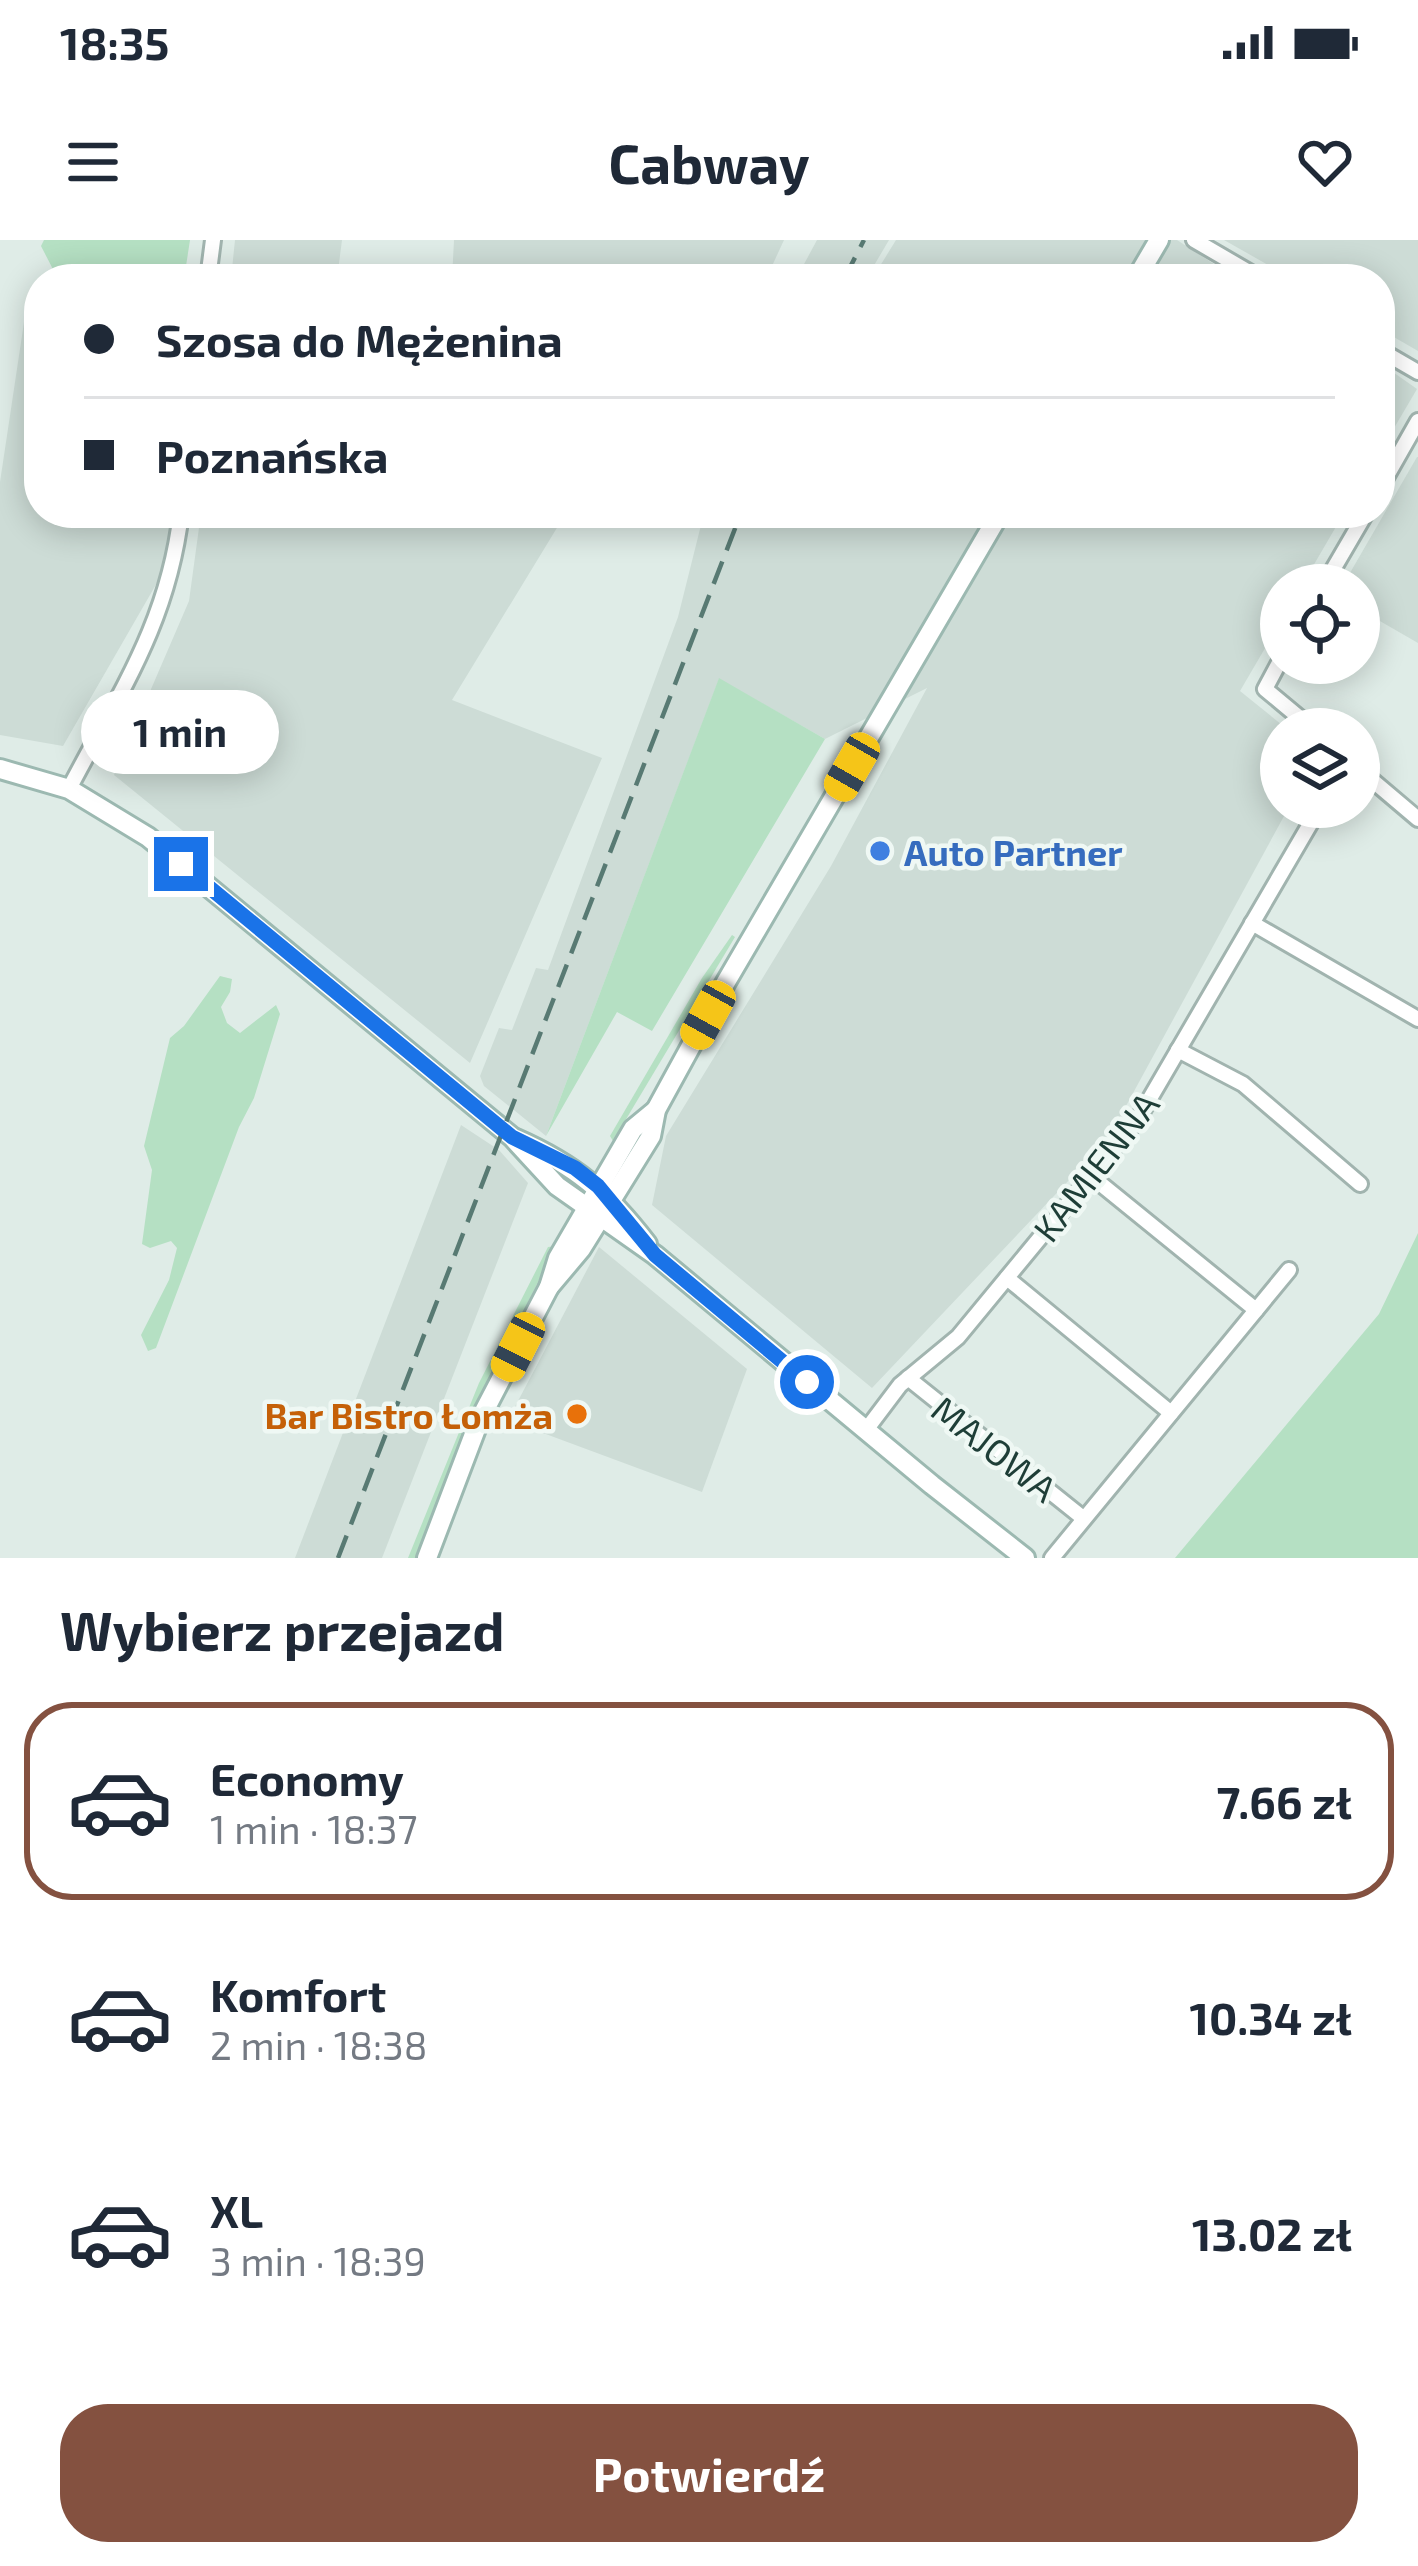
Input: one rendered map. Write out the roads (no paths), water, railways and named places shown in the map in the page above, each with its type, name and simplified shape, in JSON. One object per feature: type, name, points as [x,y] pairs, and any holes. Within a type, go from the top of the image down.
[{"type":"main road","points":[[428,1558],[479,1420],[549,1287],[571,1263],[599,1203],[651,1136],[656,1110],[726,982],[991,528]]},
{"type":"main road","points":[[0,769],[69,789],[148,837],[512,1137],[563,1161],[599,1203],[655,1255],[1025,1558]]},
{"type":"street","points":[[1194,240],[1235,264]]},
{"type":"street","points":[[1395,462],[1418,421]]},
{"type":"street","points":[[69,789],[157,622],[180,528]]},
{"type":"street","points":[[1336,564],[1357,528]]},
{"type":"street","points":[[1268,684],[1265,689],[1287,708]]},
{"type":"street","points":[[1380,787],[1418,819]]},
{"type":"street","name":"KAMIENNA","points":[[866,1430],[908,1378],[958,1337],[1138,1119],[1308,828]]},
{"type":"street","points":[[1252,923],[1418,1019]]},
{"type":"street","points":[[1178,1050],[1243,1084],[1360,1184]]},
{"type":"street","points":[[1091,1176],[1256,1310]]},
{"type":"street","name":"MAJOWA","points":[[1052,1558],[1289,1270]]},
{"type":"street","points":[[1007,1278],[1172,1413]]},
{"type":"street","name":"MAJOWA","points":[[908,1378],[1083,1518]]},
{"type":"railway","points":[[852,264],[864,240]]},
{"type":"railway","points":[[338,1558],[735,528]]},
{"type":"place","name":"Auto Partner","points":[[880,851]]},
{"type":"place","name":"Bar Bistro Łomża","points":[[577,1414]]}]
